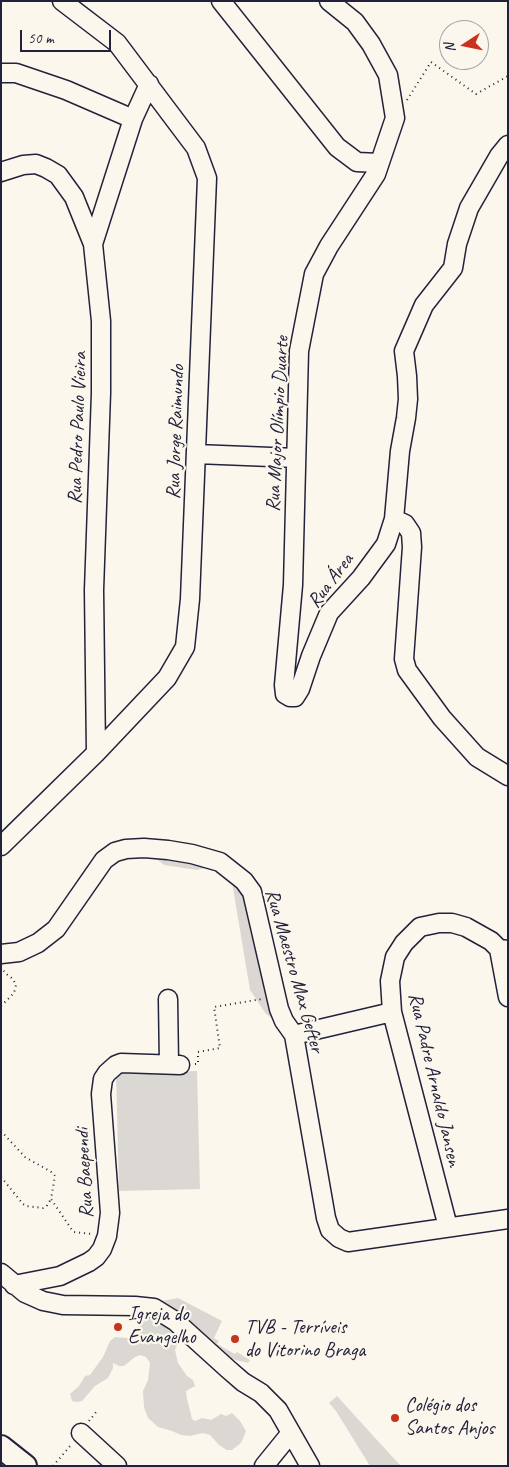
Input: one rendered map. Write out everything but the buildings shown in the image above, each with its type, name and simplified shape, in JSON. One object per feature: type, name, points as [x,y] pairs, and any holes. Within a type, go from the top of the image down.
[{"type":"main road","points":[[1,1447],[25,1466]]},
{"type":"street","name":"Rua Jorge Raimundo","points":[[1,846],[96,753],[167,678],[185,647],[190,599],[207,178],[196,148],[118,43],[62,1]]},
{"type":"street","points":[[221,1],[337,147],[357,162],[379,163]]},
{"type":"street","points":[[329,1],[355,22],[372,44],[388,75],[395,118]]},
{"type":"street","points":[[1,73],[16,73],[49,84],[133,119]]},
{"type":"street","points":[[93,244],[133,119],[149,84]]},
{"type":"street","name":"Rua Major Olímpio Duarte","points":[[295,697],[285,694],[284,685],[293,585],[299,350],[314,274],[328,246],[376,174],[395,118]]},
{"type":"street","name":"Rua Área","points":[[295,697],[300,689],[311,656],[329,614],[361,578],[386,544],[394,519],[400,451],[408,399],[404,351],[424,305],[453,268],[457,244],[469,208],[499,156],[508,145]]},
{"type":"street","name":"Rua Pedro Paulo Vieira","points":[[1,172],[23,165],[36,164],[58,175],[74,197],[93,244],[102,321],[94,590],[96,753]]},
{"type":"street","points":[[196,454],[296,458]]},
{"type":"street","points":[[394,519],[405,524],[411,533],[412,547],[404,659],[407,670],[442,718],[477,757],[508,776]]},
{"type":"street","name":"Rua Maestro Max Gefter","points":[[1,954],[20,952],[38,943],[56,929],[104,860],[115,852],[144,848],[168,850],[220,862],[244,880],[252,892],[279,1009],[284,1021],[294,1035],[326,1218],[330,1230],[339,1238],[348,1242],[448,1227]]},
{"type":"street","name":"Rua Padre Arnaldo Jansen","points":[[448,1227],[392,1012],[390,981],[395,957],[404,943],[420,927],[452,922],[480,934],[503,949]]},
{"type":"street","points":[[503,949],[508,997]]},
{"type":"street","points":[[168,999],[175,1065]]},
{"type":"street","points":[[294,1035],[392,1012]]},
{"type":"street","name":"Rua Baependi","points":[[8,1279],[60,1276],[96,1257],[107,1236],[110,1212],[101,1094],[103,1079],[111,1069],[122,1063],[175,1065]]},
{"type":"street","points":[[448,1227],[508,1219]]},
{"type":"street","name":"Rua Baependi","points":[[8,1279],[25,1293],[43,1301],[63,1305],[154,1308],[175,1321],[243,1382],[261,1393],[278,1410],[310,1466]]},
{"type":"street","points":[[81,1433],[117,1466]]},
{"type":"street","points":[[264,1466],[290,1434]]},
{"type":"path","points":[[395,118],[431,62],[476,94],[508,76]]},
{"type":"path","points":[[1,966],[16,985],[14,992],[1,1006]]},
{"type":"path","points":[[175,1065],[198,1064],[198,1052],[220,1048],[214,1007],[276,996]]},
{"type":"path","points":[[1,1131],[25,1157],[53,1173],[55,1180],[51,1199],[46,1207],[43,1208],[26,1206],[1,1177]]},
{"type":"path","points":[[51,1199],[72,1231],[107,1236]]},
{"type":"path","points":[[53,1466],[81,1433]]},
{"type":"shaded area","points":[[150,854],[213,866],[197,870],[164,865]]},
{"type":"shaded area","points":[[230,870],[244,881],[288,1029],[266,1014],[250,990]]},
{"type":"shaded area","points":[[197,1071],[200,1189],[119,1191],[116,1073]]},
{"type":"shaded area","points":[[178,1298],[222,1321],[214,1338],[219,1341],[217,1344],[235,1354],[237,1352],[250,1360],[248,1363],[223,1357],[156,1302]]},
{"type":"shaded area","points":[[140,1319],[151,1319],[165,1324],[173,1335],[181,1341],[175,1350],[178,1363],[187,1376],[193,1380],[195,1386],[186,1391],[192,1419],[195,1421],[202,1418],[211,1420],[221,1414],[226,1416],[232,1413],[240,1421],[246,1431],[241,1443],[232,1450],[227,1450],[219,1445],[210,1435],[203,1433],[190,1436],[181,1435],[158,1427],[148,1418],[144,1407],[143,1391],[148,1380],[150,1363],[146,1357],[140,1355],[124,1366],[113,1363],[113,1368],[108,1378],[95,1386],[82,1401],[72,1401],[70,1394],[79,1386],[85,1376],[90,1375],[103,1357],[110,1341],[115,1337],[138,1339]]},
{"type":"shaded area","points":[[337,1396],[401,1466],[370,1466],[336,1411],[329,1403]]},
{"type":"place","name":"Igreja do Evangelho","points":[[118,1327]]},
{"type":"place","name":"TVB - Terríveis do Vitorino Braga","points":[[235,1339]]},
{"type":"place","name":"Colégio dos Santos Anjos","points":[[395,1418]]}]
